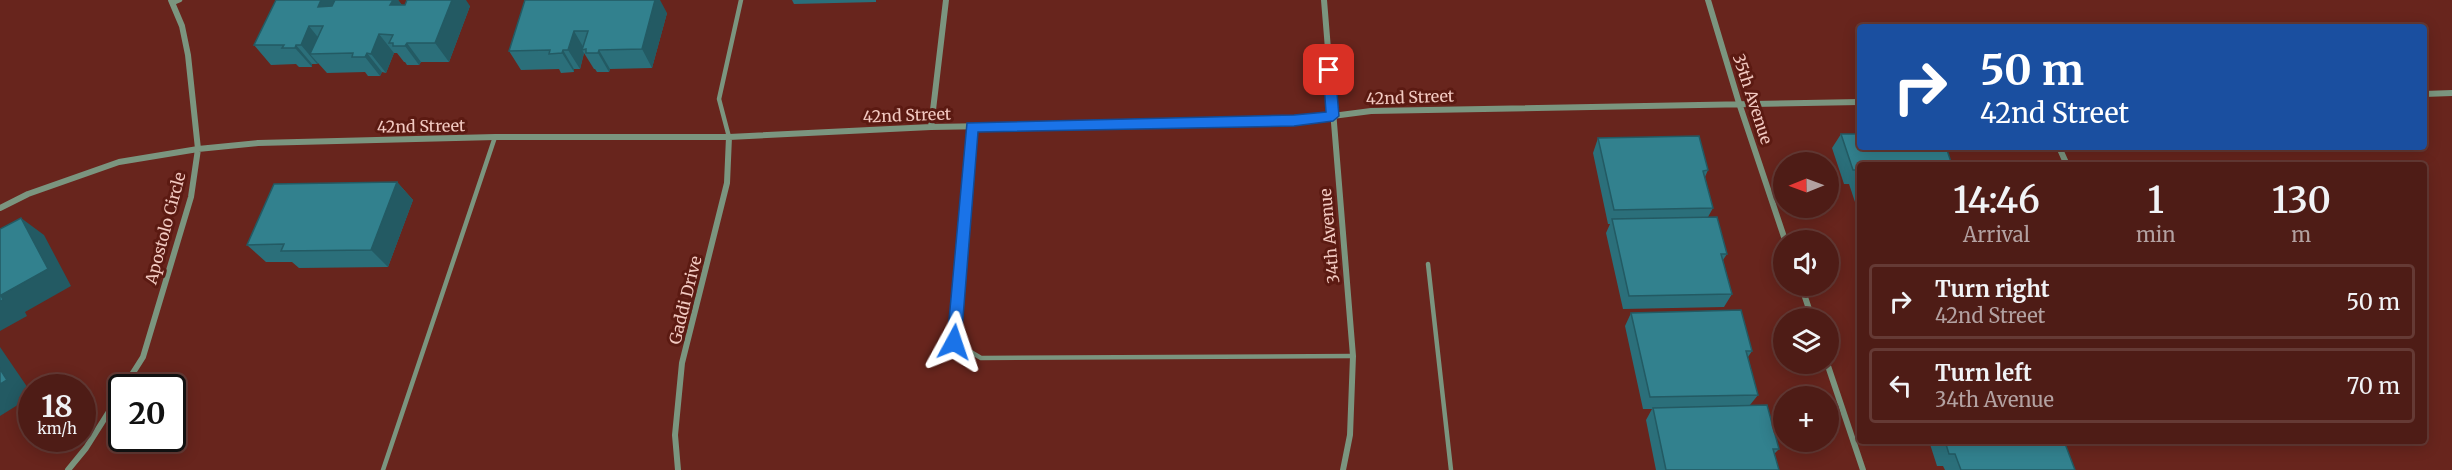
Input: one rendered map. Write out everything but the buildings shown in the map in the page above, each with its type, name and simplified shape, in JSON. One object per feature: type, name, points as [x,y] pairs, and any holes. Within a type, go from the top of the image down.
[{"type":"street","points":[[931,128],[946,0]]},
{"type":"street","name":"34th Avenue","points":[[1323,0],[1353,356],[1350,435],[1343,470]]},
{"type":"street","name":"35th Avenue","points":[[1708,0],[1739,104],[1782,230]]},
{"type":"street","name":"Apostolo Circle","points":[[132,374],[143,357],[191,198],[198,149],[188,55],[182,26],[172,1]]},
{"type":"street","points":[[2427,94],[2452,93]]},
{"type":"street","name":"42nd Street","points":[[0,208],[28,194],[119,162],[198,149],[258,143],[495,137],[729,137],[931,128],[1294,121],[1371,111],[1857,102]]},
{"type":"street","name":"Gaddi Drive","points":[[678,470],[675,451],[675,413],[680,376],[727,181],[729,137]]},
{"type":"street","points":[[1831,374],[1863,470]]},
{"type":"street","points":[[68,470],[86,448],[108,413]]},
{"type":"lane","points":[[172,1],[180,0]]},
{"type":"lane","points":[[729,137],[719,99],[741,0]]},
{"type":"lane","points":[[972,127],[954,342],[981,358],[1353,356]]},
{"type":"lane","points":[[383,470],[495,137]]},
{"type":"lane","points":[[1428,264],[1450,470]]},
{"type":"route","points":[[954,342],[972,127],[1294,121],[1333,116],[1329,70]]}]
